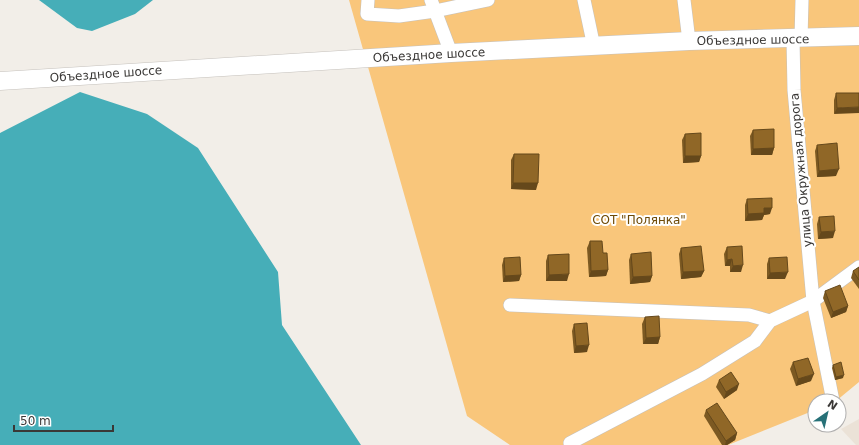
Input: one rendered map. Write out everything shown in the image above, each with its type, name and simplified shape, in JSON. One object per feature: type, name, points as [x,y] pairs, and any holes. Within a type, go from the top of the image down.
[{"type":"main road","name":"Объездное шоссе","points":[[0,81],[451,53],[594,47],[689,41],[859,36]]},
{"type":"street","points":[[368,0],[367,14],[399,16],[433,6],[488,0]]},
{"type":"street","points":[[584,0],[594,47]]},
{"type":"street","points":[[684,0],[689,41]]},
{"type":"street","name":"улица Окружная дорога","points":[[802,0],[797,39],[794,90],[813,301],[831,393]]},
{"type":"street","points":[[433,6],[451,53]]},
{"type":"street","points":[[570,443],[702,374],[755,341],[770,321],[813,301],[859,267]]},
{"type":"street","points":[[510,305],[749,315],[770,321]]},
{"type":"shaded area","points":[[859,419],[859,445],[856,445],[845,433],[847,433],[847,426]]},
{"type":"green space","name":"СОТ \"Полянка\"","points":[[349,0],[859,0],[859,382],[846,393],[807,393],[807,413],[728,445],[510,445],[467,416]]},
{"type":"water","points":[[39,0],[153,0],[135,14],[92,31],[77,28]]},
{"type":"water","points":[[80,92],[147,114],[198,148],[278,272],[282,325],[361,445],[0,445],[0,133]]},
{"type":"building","points":[[836,93],[859,93],[859,107],[837,108]]},
{"type":"building","points":[[774,129],[774,148],[753,149],[753,130]]},
{"type":"building","points":[[701,133],[701,156],[685,156],[685,134]]},
{"type":"building","points":[[837,143],[839,169],[819,171],[817,145]]},
{"type":"building","points":[[514,154],[539,154],[538,183],[513,183]]},
{"type":"building","points":[[772,198],[772,208],[764,208],[764,213],[748,214],[747,199]]},
{"type":"building","points":[[834,216],[835,231],[821,232],[819,217]]},
{"type":"building","points":[[590,241],[602,241],[603,253],[607,253],[608,270],[591,271]]},
{"type":"building","points":[[701,246],[704,271],[683,272],[681,248]]},
{"type":"building","points":[[742,246],[743,265],[733,266],[732,259],[727,260],[727,247]]},
{"type":"building","points":[[651,252],[652,276],[633,277],[631,254]]},
{"type":"building","points":[[569,254],[569,274],[549,275],[548,255]]},
{"type":"building","points":[[520,257],[521,275],[505,276],[504,258]]},
{"type":"building","points":[[787,257],[788,272],[770,273],[769,258]]},
{"type":"building","points":[[859,267],[859,280],[853,271]]},
{"type":"building","points":[[840,285],[848,306],[833,312],[825,291]]},
{"type":"building","points":[[659,316],[660,337],[646,338],[645,317]]},
{"type":"building","points":[[587,323],[589,345],[576,346],[574,324]]},
{"type":"building","points":[[808,358],[814,374],[798,379],[793,362]]},
{"type":"building","points":[[841,362],[844,375],[836,377],[833,365]]},
{"type":"building","points":[[731,372],[739,384],[726,392],[719,380]]},
{"type":"building","points":[[717,403],[737,433],[726,441],[706,410]]}]
